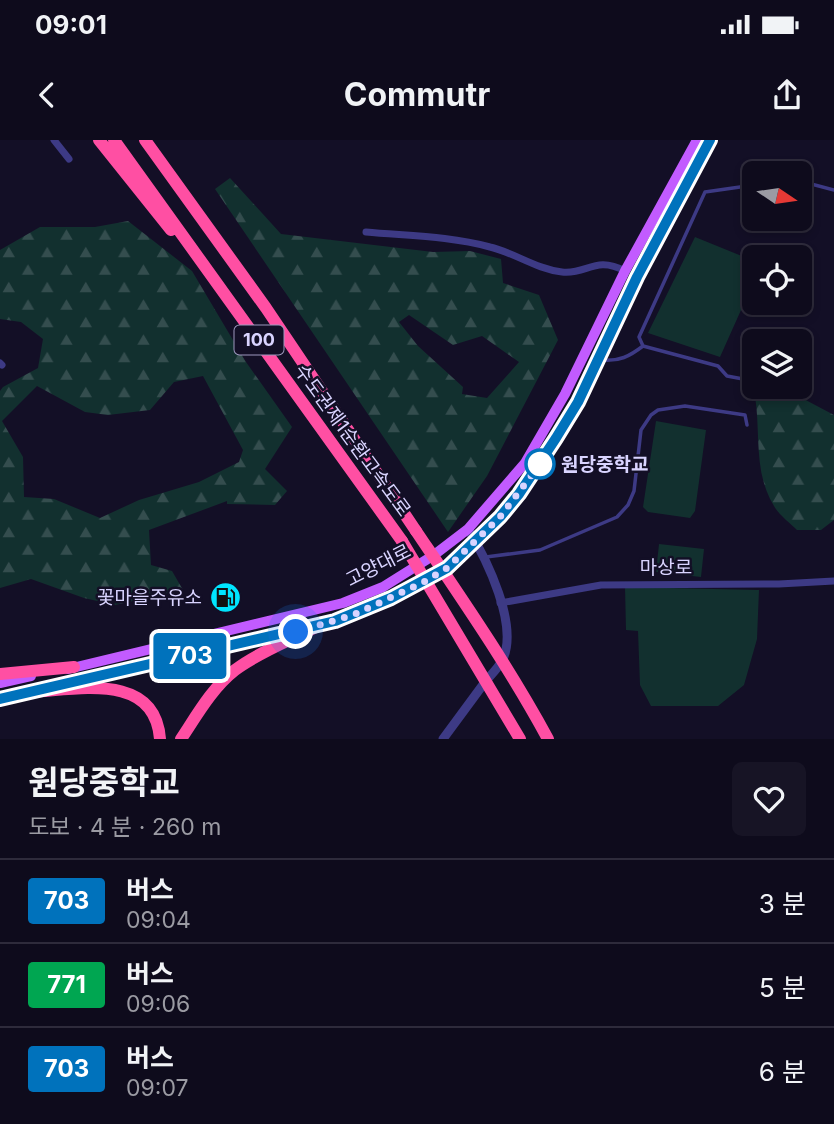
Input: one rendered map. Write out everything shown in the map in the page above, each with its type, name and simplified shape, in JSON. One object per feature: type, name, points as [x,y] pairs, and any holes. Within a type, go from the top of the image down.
[{"type":"highway","points":[[99,140],[159,217],[206,266]]},
{"type":"highway","name":"수도권제1순환고속도로","points":[[114,140],[402,541],[520,739]]},
{"type":"highway","name":"수도권제1순환고속도로","points":[[145,140],[259,298],[416,531],[501,659],[548,739]]},
{"type":"highway","points":[[181,739],[204,704],[233,672],[254,658],[317,626]]},
{"type":"highway","points":[[0,674],[74,667]]},
{"type":"highway","points":[[30,692],[118,689],[148,706],[159,729],[160,739]]},
{"type":"main road","name":"고양대로","points":[[0,683],[343,603],[383,587],[434,555],[468,529],[525,463],[565,394],[625,271],[697,140]]},
{"type":"main road","name":"고양대로","points":[[0,699],[317,626],[353,615],[422,583],[447,568],[500,517],[536,470],[578,402],[644,265],[710,140]]},
{"type":"street","points":[[54,140],[69,159]]},
{"type":"street","points":[[366,232],[459,239],[502,250],[537,266],[565,273],[594,265],[611,264],[625,271]]},
{"type":"street","points":[[443,739],[502,660],[506,641],[494,576],[486,557],[468,529]]},
{"type":"street","name":"마상로","points":[[500,603],[601,584],[767,584],[834,581]]},
{"type":"lane","points":[[812,184],[834,190]]},
{"type":"lane","points":[[643,346],[639,337],[705,192],[742,187]]},
{"type":"lane","points":[[597,362],[600,359],[623,359],[643,346],[718,366],[726,376],[742,379]]},
{"type":"lane","points":[[486,557],[540,550],[617,517],[628,505],[634,491],[641,430],[644,423],[658,410],[685,406],[736,412],[745,415],[747,425]]},
{"type":"green space","points":[[230,178],[281,234],[433,252],[470,251],[501,259],[503,283],[539,295],[558,340],[487,476],[448,532],[215,189]],"holes":[[[409,315],[453,345],[482,336],[519,362],[487,398],[462,394],[463,387],[418,346],[399,322]]]},
{"type":"green space","points":[[128,221],[192,271],[246,362],[292,427],[265,469],[287,491],[275,505],[227,504],[227,501],[149,530],[151,565],[172,571],[183,590],[115,605],[84,598],[31,579],[0,588],[0,391],[38,368],[43,339],[21,322],[0,319],[0,250],[40,227],[95,227]],"holes":[[[203,376],[243,450],[239,462],[199,482],[139,500],[100,518],[54,499],[24,497],[23,457],[2,421],[37,386],[85,412],[108,415],[150,410],[174,382]]]},
{"type":"green space","points":[[695,237],[742,256],[742,308],[720,357],[648,333]]},
{"type":"green space","points":[[755,399],[804,399],[834,415],[834,520],[821,530],[797,530],[776,509],[767,493],[760,466]]},
{"type":"green space","points":[[656,421],[706,430],[695,511],[690,518],[648,512],[643,507]]},
{"type":"green space","points":[[659,544],[704,549],[701,577],[656,572]]},
{"type":"green space","points":[[625,587],[759,590],[757,639],[744,685],[718,706],[651,706],[640,685],[638,631],[626,630]]},
{"type":"bus line","name":"703","points":[[0,699],[335,621],[391,598],[447,568],[500,517],[519,494],[556,438],[578,402],[637,277],[710,140]]},
{"type":"place","name":"원당중학교","points":[[540,464]]},
{"type":"place","name":"꽃마을주유소","points":[[225,597]]},
{"type":"route","points":[[296,632],[353,615],[422,583],[447,568],[500,517],[540,464]]}]
